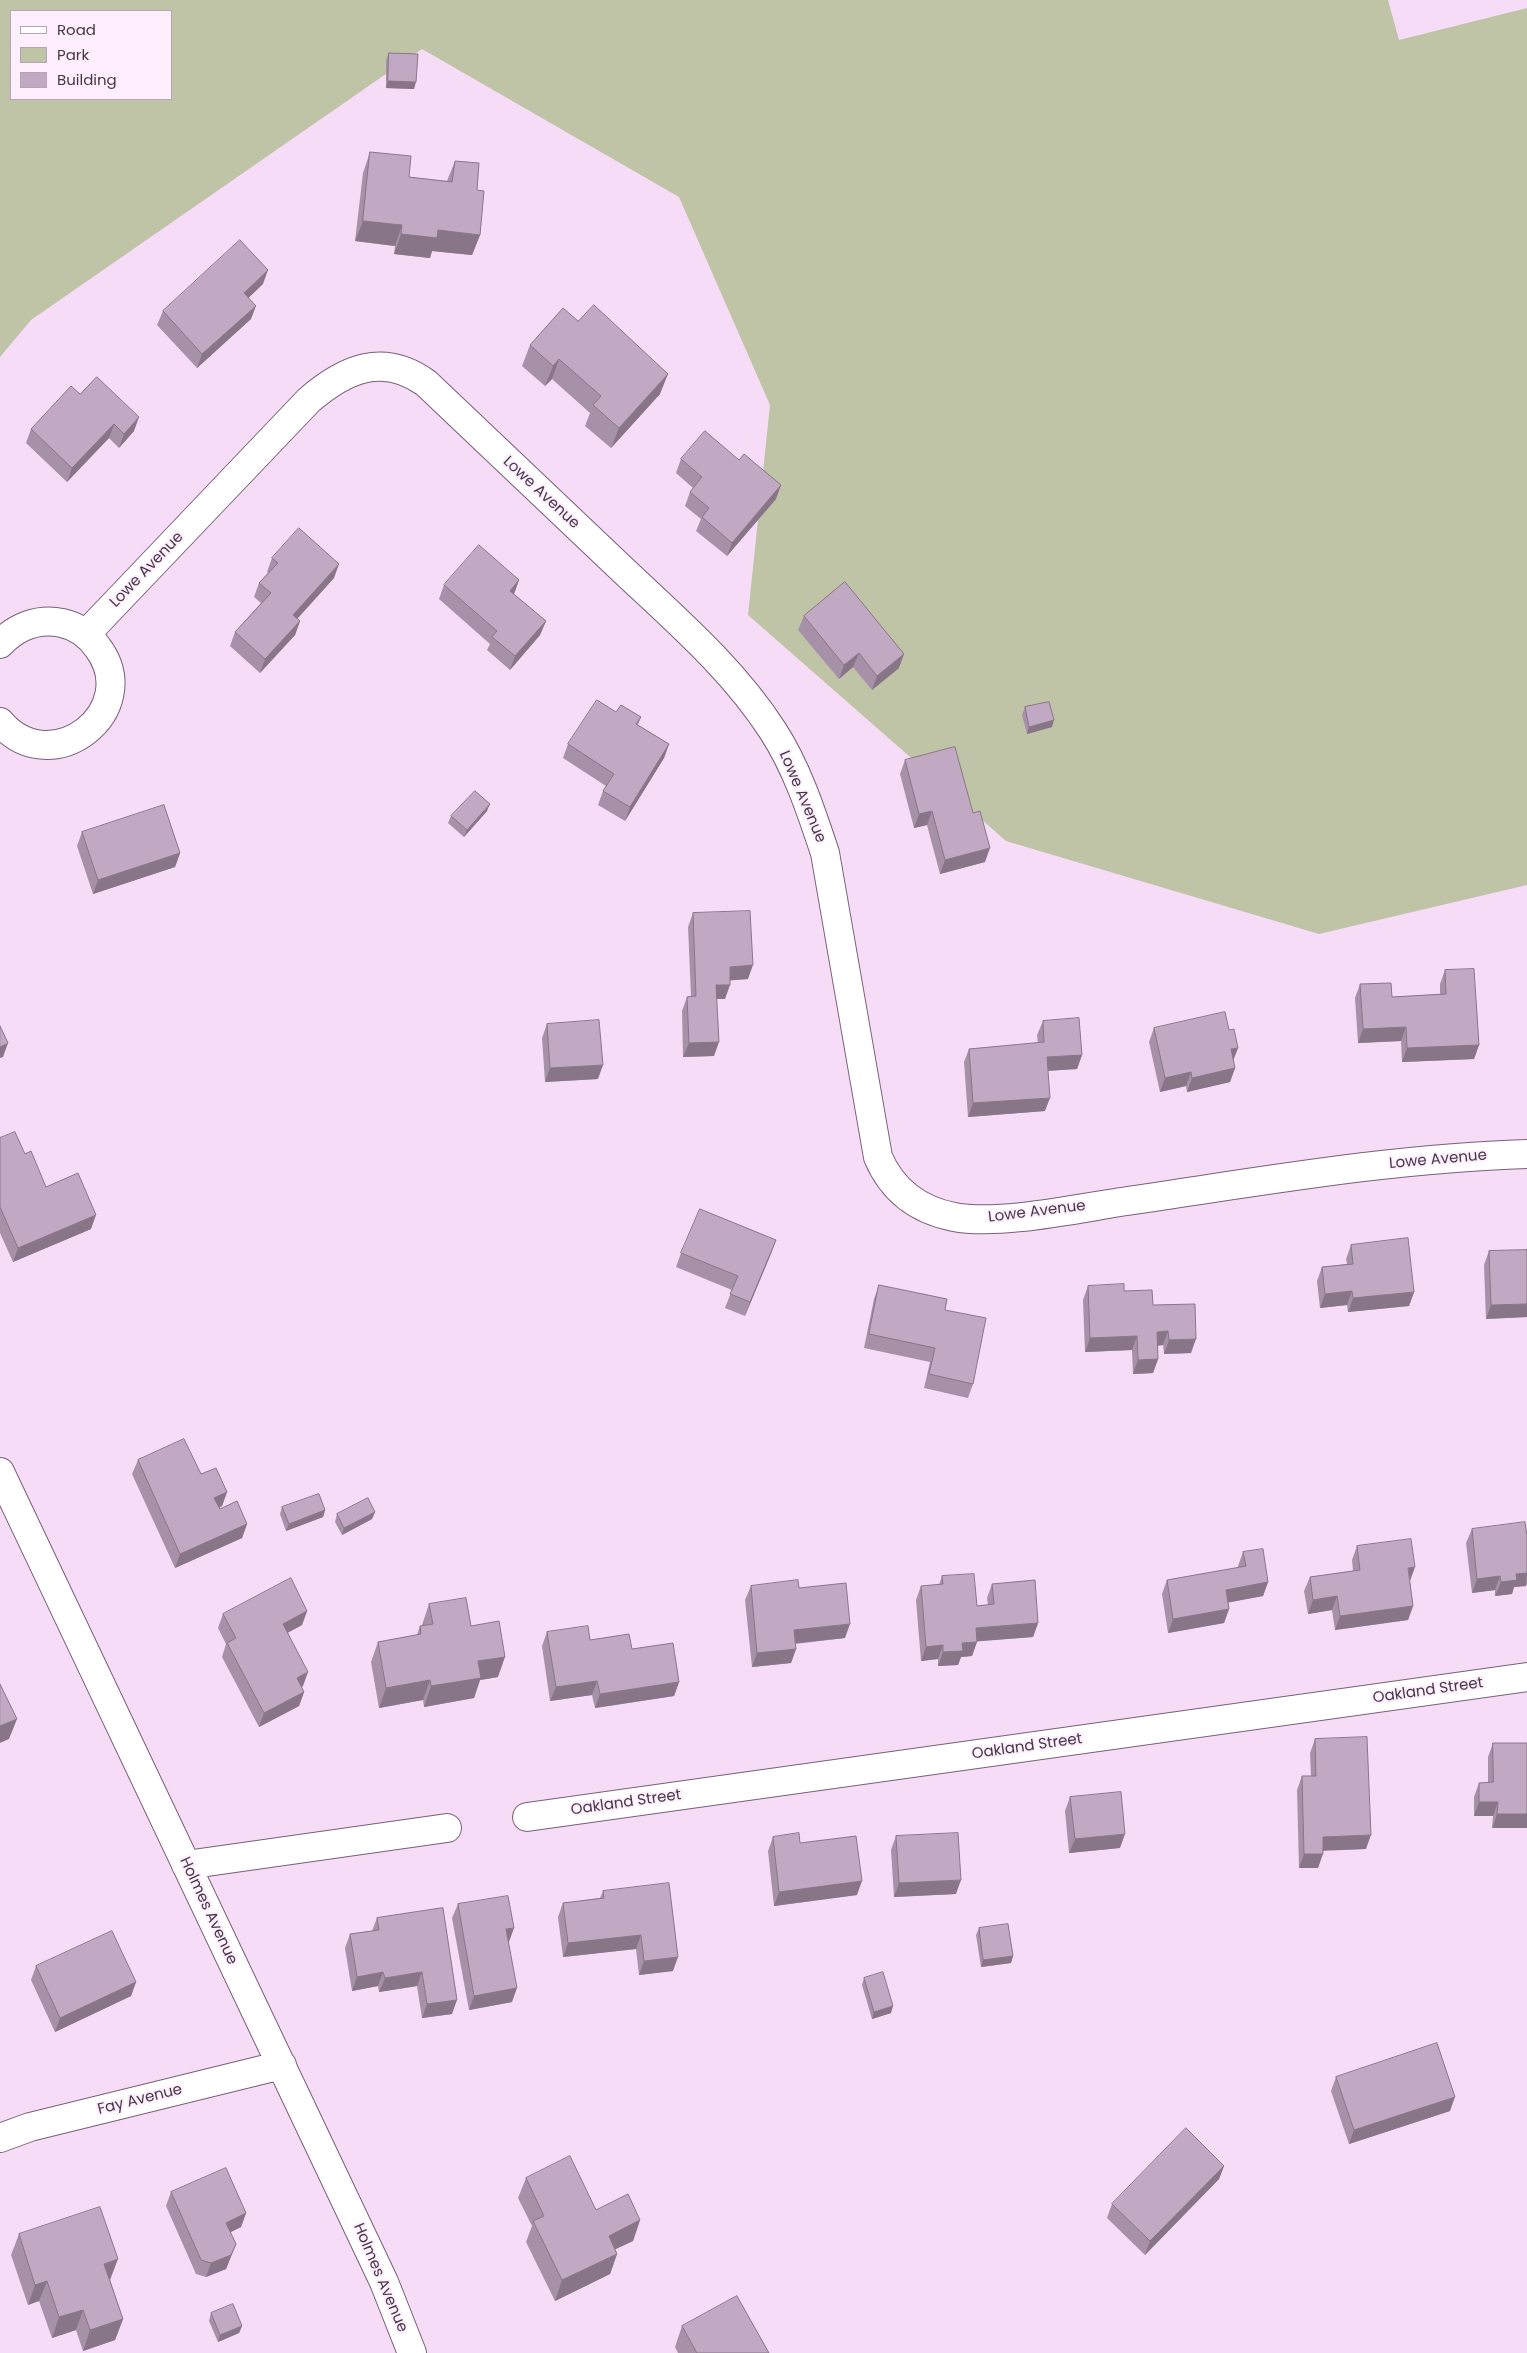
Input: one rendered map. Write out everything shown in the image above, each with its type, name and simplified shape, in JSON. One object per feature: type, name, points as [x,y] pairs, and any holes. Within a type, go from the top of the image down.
[{"type":"street","name":"Lowe Avenue","points":[[86,634],[309,400],[332,380],[354,371],[376,366],[410,372],[426,383],[706,648],[753,703],[774,732],[797,778],[825,853],[878,1157],[885,1174],[914,1203],[955,1218],[1014,1217],[1354,1168],[1434,1159],[1527,1154]]},
{"type":"street","points":[[0,644],[20,628],[42,622],[65,624],[86,634],[101,652],[107,662],[110,686],[104,709],[91,728],[71,741],[42,745],[14,736],[0,722]]},
{"type":"street","name":"Holmes Avenue","points":[[0,1472],[6,1498],[282,2065],[384,2282],[412,2353]]},
{"type":"street","name":"Oakland Street","points":[[527,1817],[1527,1677]]},
{"type":"street","points":[[186,1865],[447,1828]]},
{"type":"street","name":"Fay Avenue","points":[[0,2138],[30,2126],[282,2065]]},
{"type":"green space","points":[[0,0],[1388,0],[1399,40],[1527,8],[1527,885],[1319,934],[1006,841],[748,615],[770,405],[679,197],[422,49],[31,320],[0,357]]},
{"type":"building","points":[[389,53],[418,54],[416,82],[388,81]]},
{"type":"building","points":[[370,152],[411,156],[409,177],[452,182],[455,161],[479,163],[477,190],[484,191],[480,235],[438,230],[437,238],[401,234],[402,225],[363,221]]},
{"type":"building","points":[[240,240],[268,270],[244,293],[256,306],[202,354],[163,311]]},
{"type":"building","points":[[594,305],[668,374],[619,428],[593,405],[601,396],[559,359],[553,366],[530,345],[563,308],[578,321]]},
{"type":"building","points":[[97,377],[139,417],[124,434],[114,424],[72,468],[31,429],[71,386],[80,394]]},
{"type":"building","points":[[705,431],[739,460],[744,454],[781,485],[732,543],[702,517],[709,508],[690,492],[702,477],[681,459]]},
{"type":"building","points":[[299,528],[339,564],[293,615],[300,621],[265,659],[235,632],[271,593],[259,583],[278,563],[272,558]]},
{"type":"building","points":[[479,545],[519,580],[510,591],[546,621],[515,656],[492,637],[497,631],[444,585]]},
{"type":"building","points":[[845,582],[904,654],[877,676],[859,653],[844,665],[804,616]]},
{"type":"building","points":[[597,700],[616,712],[621,705],[641,717],[636,724],[669,744],[630,807],[603,791],[614,774],[568,744]]},
{"type":"building","points":[[1049,702],[1054,720],[1029,727],[1025,707]]},
{"type":"building","points":[[955,747],[973,813],[980,811],[990,848],[945,860],[932,811],[919,814],[905,760]]},
{"type":"building","points":[[475,791],[490,804],[467,830],[451,816]]},
{"type":"building","points":[[164,805],[180,853],[98,880],[82,832]]},
{"type":"building","points":[[750,911],[753,965],[730,967],[730,985],[716,985],[719,1042],[689,1043],[687,997],[696,996],[693,913]]},
{"type":"building","points":[[1474,969],[1479,1045],[1407,1048],[1406,1027],[1363,1029],[1360,984],[1391,983],[1392,997],[1446,994],[1445,970]]},
{"type":"building","points":[[1225,1012],[1229,1030],[1234,1029],[1238,1048],[1231,1049],[1235,1068],[1192,1078],[1191,1072],[1165,1078],[1154,1028]]},
{"type":"building","points":[[1079,1018],[1082,1055],[1047,1057],[1050,1098],[973,1103],[969,1049],[1044,1042],[1043,1021]]},
{"type":"building","points":[[599,1020],[603,1065],[550,1068],[547,1024]]},
{"type":"building","points":[[0,1026],[8,1043],[0,1047]]},
{"type":"building","points":[[15,1132],[25,1154],[31,1151],[46,1187],[78,1173],[96,1215],[18,1248],[0,1207],[0,1138]]},
{"type":"building","points":[[700,1209],[776,1240],[750,1302],[730,1294],[738,1276],[681,1253]]},
{"type":"building","points":[[1408,1238],[1414,1292],[1353,1298],[1352,1291],[1325,1294],[1322,1267],[1353,1264],[1351,1245]]},
{"type":"building","points":[[1527,1250],[1527,1304],[1491,1305],[1489,1251]]},
{"type":"building","points":[[1124,1284],[1124,1291],[1152,1290],[1153,1305],[1195,1304],[1196,1339],[1169,1340],[1168,1331],[1157,1332],[1158,1359],[1138,1360],[1137,1336],[1090,1338],[1088,1286]]},
{"type":"building","points":[[879,1285],[947,1299],[945,1310],[986,1318],[973,1384],[929,1374],[935,1348],[869,1334]]},
{"type":"building","points":[[184,1439],[201,1474],[216,1468],[227,1492],[214,1498],[220,1509],[237,1501],[247,1524],[180,1554],[138,1460]]},
{"type":"building","points":[[319,1494],[325,1510],[289,1524],[282,1507]]},
{"type":"building","points":[[368,1498],[375,1512],[344,1528],[337,1514]]},
{"type":"building","points":[[1525,1522],[1527,1573],[1516,1574],[1517,1580],[1501,1582],[1500,1576],[1477,1579],[1472,1529]]},
{"type":"building","points":[[1411,1539],[1415,1567],[1408,1568],[1413,1606],[1340,1616],[1337,1596],[1313,1600],[1310,1577],[1360,1570],[1357,1546]]},
{"type":"building","points":[[1263,1549],[1268,1582],[1226,1590],[1229,1609],[1173,1619],[1167,1580],[1246,1566],[1243,1552]]},
{"type":"building","points":[[974,1574],[977,1606],[994,1604],[992,1584],[1035,1580],[1038,1623],[976,1628],[977,1642],[962,1643],[963,1651],[943,1652],[943,1645],[926,1647],[921,1586],[943,1584],[942,1576]]},
{"type":"building","points":[[291,1578],[307,1611],[283,1624],[308,1672],[297,1678],[304,1692],[264,1713],[227,1643],[236,1638],[223,1614]]},
{"type":"building","points":[[798,1580],[799,1588],[846,1583],[850,1624],[794,1630],[796,1649],[757,1653],[751,1586]]},
{"type":"building","points":[[466,1598],[471,1626],[499,1621],[505,1657],[478,1661],[481,1678],[431,1686],[430,1680],[386,1688],[378,1642],[421,1634],[420,1626],[433,1624],[429,1604]]},
{"type":"building","points":[[588,1626],[590,1640],[629,1634],[632,1649],[673,1643],[679,1682],[600,1694],[597,1681],[556,1687],[547,1632]]},
{"type":"building","points":[[0,1684],[17,1719],[0,1726]]},
{"type":"building","points":[[1367,1737],[1371,1835],[1323,1837],[1323,1854],[1304,1854],[1302,1776],[1316,1776],[1315,1739]]},
{"type":"building","points":[[1493,1743],[1527,1743],[1527,1814],[1497,1814],[1498,1802],[1479,1802],[1479,1783],[1493,1782]]},
{"type":"building","points":[[1121,1792],[1125,1834],[1075,1839],[1070,1797]]},
{"type":"building","points":[[799,1833],[800,1843],[856,1836],[862,1881],[779,1892],[773,1837]]},
{"type":"building","points":[[958,1833],[961,1880],[899,1883],[896,1836]]},
{"type":"building","points":[[669,1883],[678,1957],[644,1961],[641,1935],[568,1943],[563,1903],[604,1898],[603,1891]]},
{"type":"building","points":[[508,1896],[514,1928],[506,1929],[517,1988],[474,1996],[458,1904]]},
{"type":"building","points":[[443,1908],[457,2000],[427,2004],[422,1972],[385,1978],[383,1972],[357,1977],[350,1934],[379,1930],[377,1918]]},
{"type":"building","points":[[1008,1924],[1013,1956],[983,1960],[979,1928]]},
{"type":"building","points":[[112,1931],[136,1982],[60,2018],[36,1966]]},
{"type":"building","points":[[883,1972],[893,2006],[874,2012],[864,1978]]},
{"type":"building","points":[[1437,2043],[1455,2097],[1354,2130],[1336,2077]]},
{"type":"building","points":[[1186,2128],[1224,2166],[1150,2241],[1112,2204]]},
{"type":"building","points":[[570,2156],[596,2210],[628,2194],[640,2220],[609,2236],[617,2254],[562,2280],[533,2221],[544,2216],[526,2178]]},
{"type":"building","points":[[226,2168],[246,2213],[226,2223],[236,2244],[231,2255],[211,2263],[201,2260],[171,2192]]},
{"type":"building","points":[[100,2207],[118,2259],[104,2264],[123,2319],[90,2330],[83,2310],[59,2317],[47,2281],[35,2285],[19,2234]]},
{"type":"building","points":[[737,2296],[769,2353],[697,2353],[682,2326]]},
{"type":"building","points":[[233,2304],[242,2326],[220,2335],[211,2313]]}]
